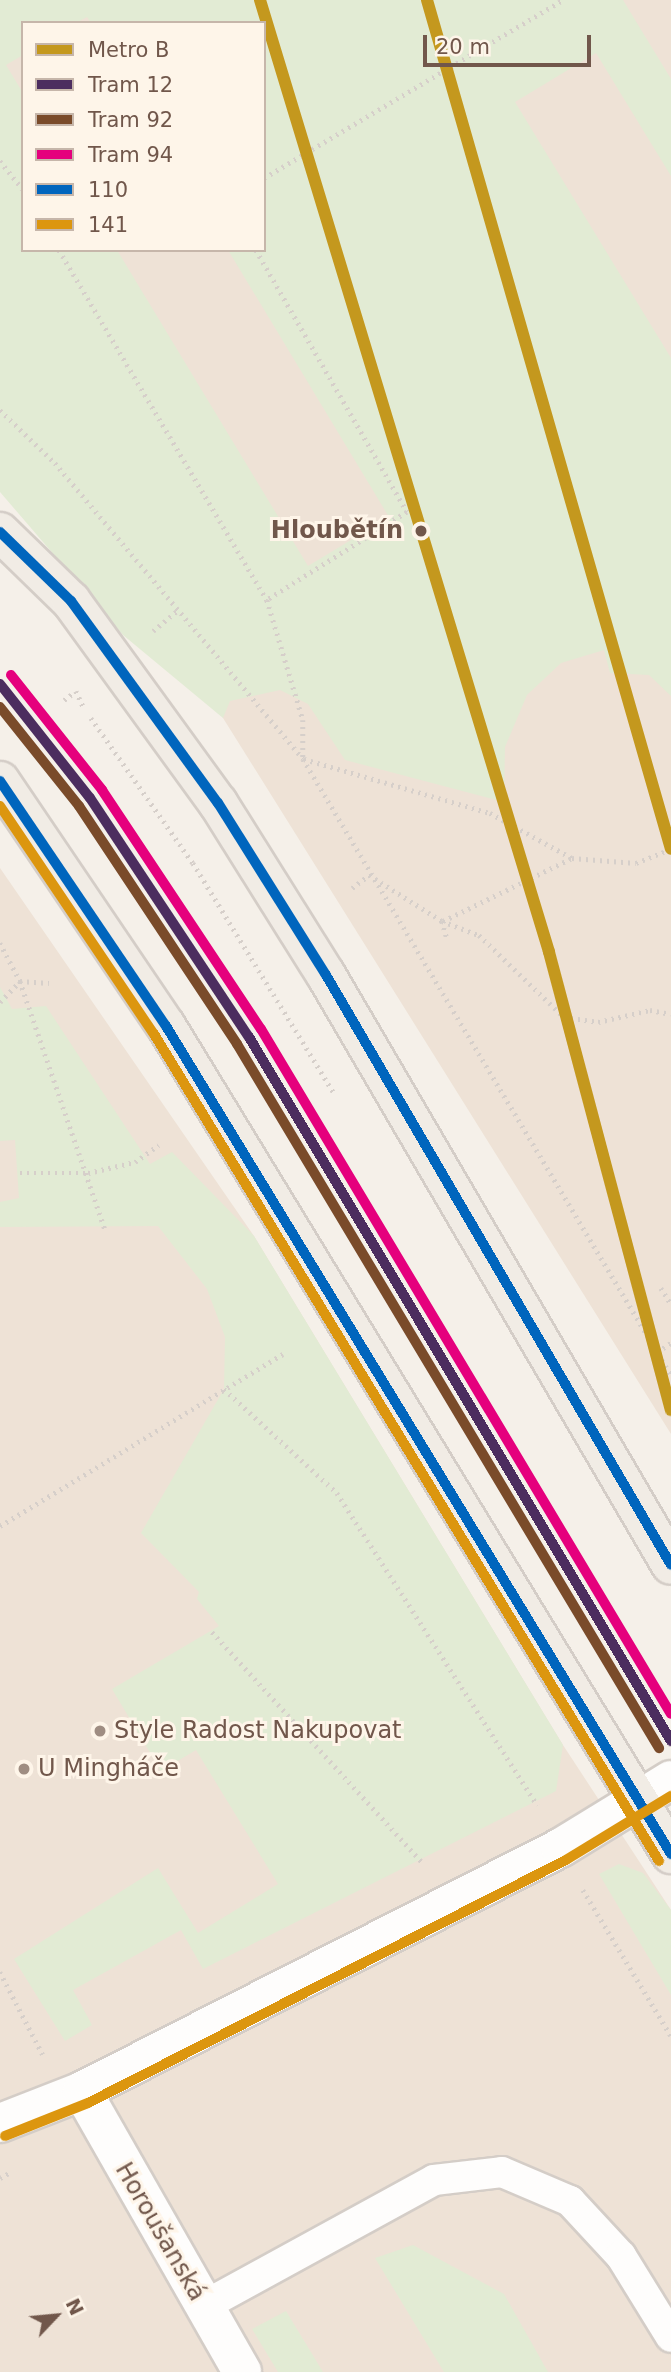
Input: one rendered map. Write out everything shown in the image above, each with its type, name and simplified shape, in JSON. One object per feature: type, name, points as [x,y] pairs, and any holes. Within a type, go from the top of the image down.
[{"type":"main road","points":[[0,532],[71,601],[218,803],[326,975],[671,1565]]},
{"type":"main road","points":[[0,781],[166,1026],[671,1854]]},
{"type":"street","points":[[0,2123],[72,2093],[548,1854],[671,1780]]},
{"type":"street","name":"Horoušanská","points":[[72,2093],[242,2372]]},
{"type":"lane","points":[[202,2307],[434,2180],[502,2172],[570,2201],[621,2256],[671,2337]]},
{"type":"path","points":[[266,177],[564,0]]},
{"type":"path","points":[[0,161],[21,187]]},
{"type":"path","points":[[60,252],[267,600],[303,720],[303,759]]},
{"type":"path","points":[[257,252],[407,512],[267,600]]},
{"type":"path","points":[[0,410],[55,463],[303,759],[369,876],[671,1376]]},
{"type":"path","points":[[64,700],[80,688]]},
{"type":"path","points":[[72,694],[193,863],[339,1101]]},
{"type":"path","points":[[303,759],[490,813],[572,858],[636,863],[671,849]]},
{"type":"path","points":[[442,921],[572,858]]},
{"type":"path","points":[[352,888],[369,876]]},
{"type":"path","points":[[369,876],[442,921],[479,935],[564,1017],[598,1022],[650,1010],[671,1014]]},
{"type":"path","points":[[442,921],[447,938]]},
{"type":"path","points":[[0,943],[20,981],[105,1229]]},
{"type":"path","points":[[20,981],[49,983]]},
{"type":"path","points":[[0,1002],[20,981]]},
{"type":"path","points":[[20,1173],[88,1173],[135,1162],[158,1145]]},
{"type":"path","points":[[661,1288],[671,1304]]},
{"type":"path","points":[[657,1352],[671,1343]]},
{"type":"path","points":[[0,1526],[283,1354]]},
{"type":"path","points":[[224,1389],[337,1493],[540,1809]]},
{"type":"path","points":[[212,1632],[425,1870]]},
{"type":"path","points":[[577,1880],[671,2036]]},
{"type":"path","points":[[0,1972],[72,2093]]},
{"type":"shaded area","points":[[0,0],[671,0],[671,1434],[223,718],[203,604],[0,366]]},
{"type":"shaded area","points":[[0,868],[254,1236],[563,1745],[671,1910],[671,2372],[0,2372]]},
{"type":"green space","points":[[0,0],[623,0],[671,79],[671,176],[596,53],[515,102],[671,358],[671,696],[649,675],[610,673],[604,650],[561,663],[527,695],[505,747],[504,802],[345,760],[308,704],[280,690],[230,701],[223,718],[123,635],[0,492]],"holes":[[[87,17],[90,21],[266,21],[266,252],[229,252],[389,517],[308,566],[118,252],[21,252],[21,90],[6,65],[21,56],[21,21],[80,21]]]},
{"type":"green space","points":[[0,987],[12,1009],[46,1006],[150,1164],[172,1152],[254,1236],[563,1745],[556,1791],[203,1969],[181,1930],[73,1990],[92,2025],[65,2041],[14,1959],[158,1868],[198,1933],[278,1884],[196,1750],[161,1771],[112,1689],[219,1626],[197,1599],[199,1592],[141,1533],[224,1389],[225,1337],[207,1289],[158,1226],[0,1227],[0,1202],[19,1198],[15,1140],[0,1141]]},
{"type":"green space","points":[[619,1864],[643,1873],[671,1910],[671,1995],[599,1874]]},
{"type":"green space","points":[[413,2245],[504,2294],[548,2372],[444,2372],[375,2258]]},
{"type":"green space","points":[[286,2311],[323,2372],[278,2372],[252,2329]]},
{"type":"metro line","name":"B","points":[[260,0],[549,952],[671,1410]]},
{"type":"metro line","name":"B","points":[[427,0],[671,849]]},
{"type":"tram line","name":"94","points":[[11,675],[102,790],[261,1029],[671,1714]]},
{"type":"tram line","name":"12","points":[[0,684],[90,798],[249,1037],[671,1741]]},
{"type":"tram line","name":"92","points":[[0,707],[79,806],[237,1044],[659,1748]]},
{"type":"transit line","name":"110","points":[[0,532],[71,601],[218,803],[326,975],[671,1565]]},
{"type":"transit line","name":"110","points":[[0,781],[166,1026],[671,1854]]},
{"type":"transit line","name":"141","points":[[0,806],[154,1034],[659,1861]]},
{"type":"transit line","name":"141","points":[[5,2136],[88,2103],[566,1860],[671,1796]]},
{"type":"place","name":"Hloubětín","points":[[421,531]]},
{"type":"place","name":"Style Radost Nakupovat","points":[[100,1731]]},
{"type":"place","name":"U Mingháče","points":[[24,1769]]}]
